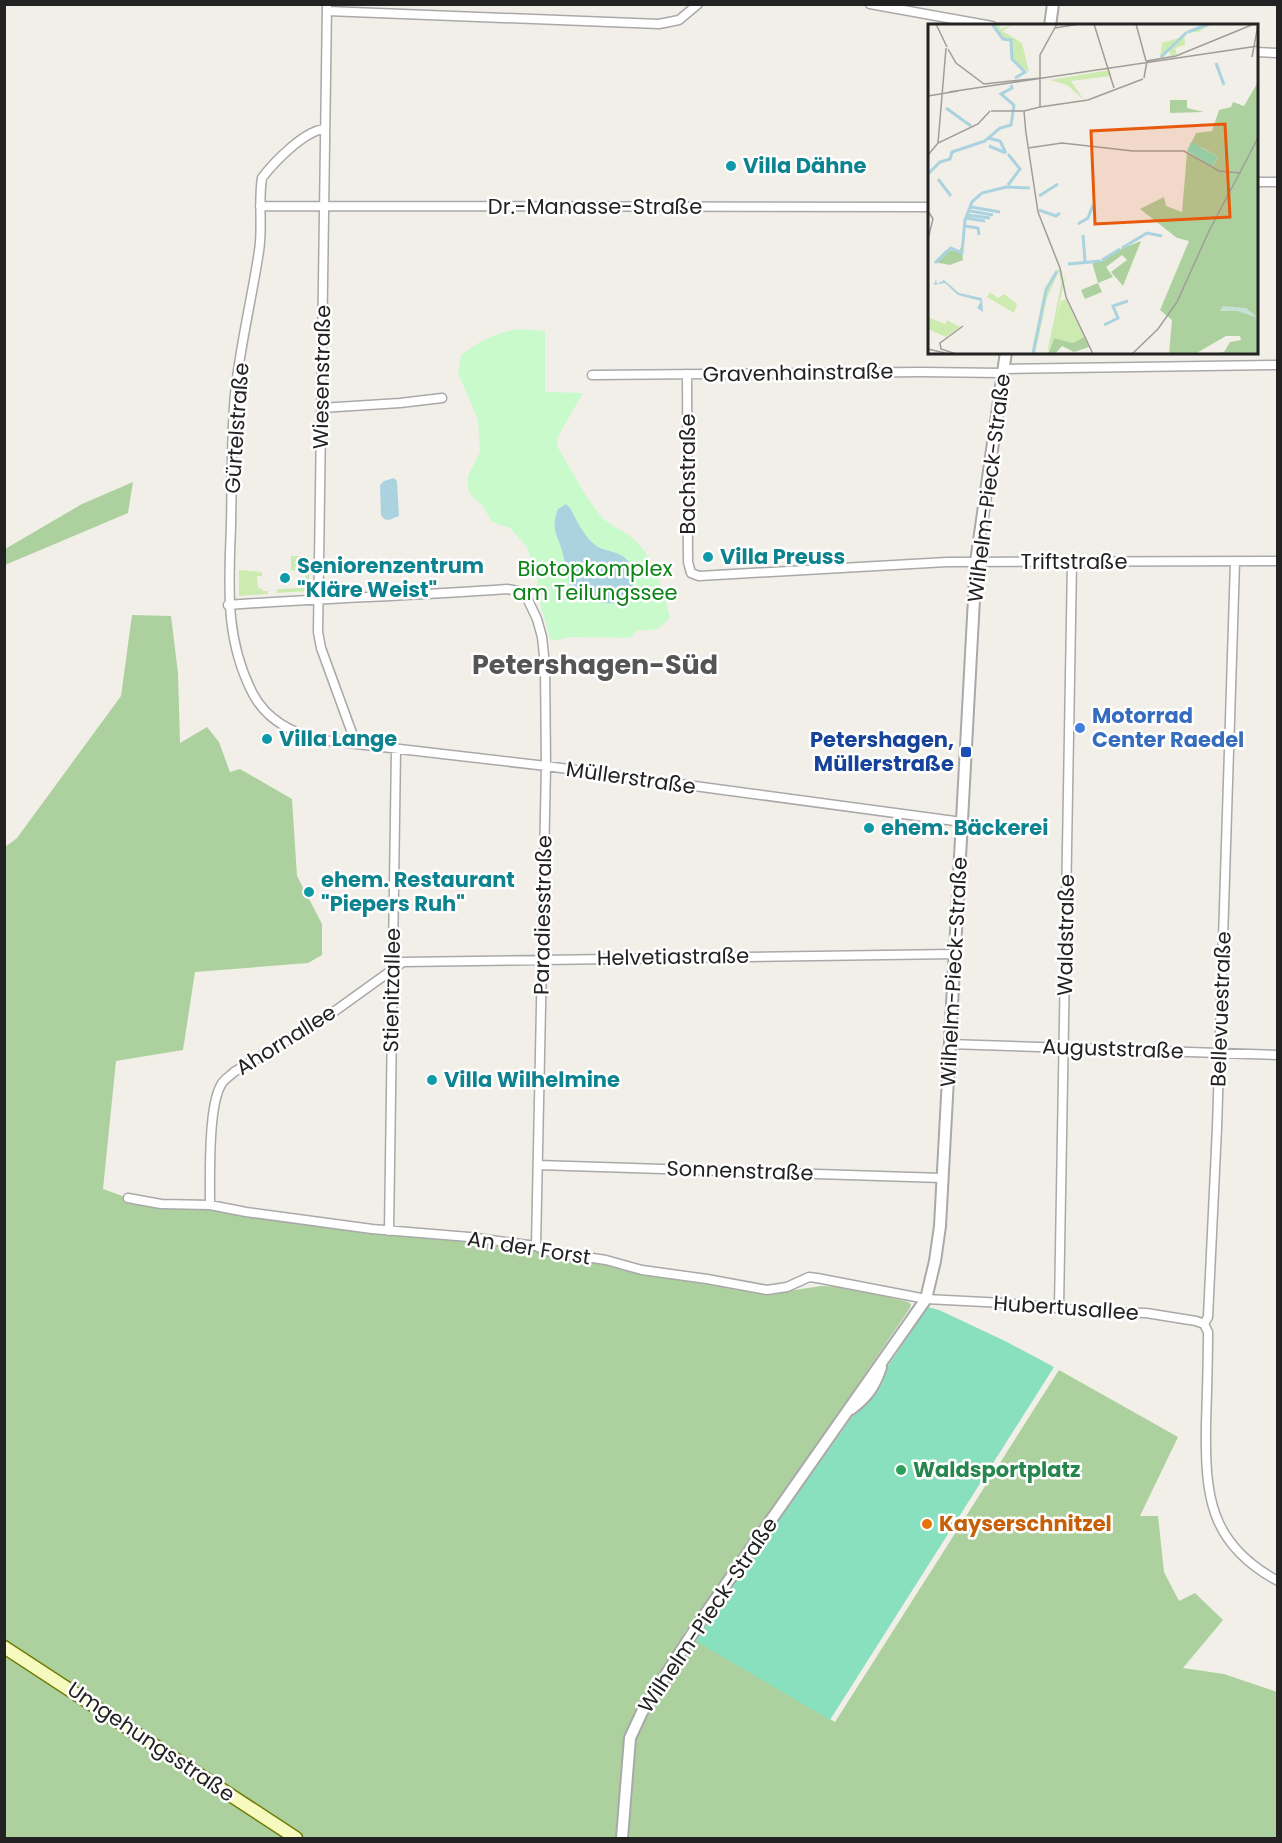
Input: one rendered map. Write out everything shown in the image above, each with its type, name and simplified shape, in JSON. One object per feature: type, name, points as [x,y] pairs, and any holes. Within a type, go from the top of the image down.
[{"type":"main road","name":"Umgehungsstraße","points":[[4,1647],[296,1839]]},
{"type":"street","points":[[327,8],[659,24],[679,20],[698,4]]},
{"type":"street","points":[[870,4],[981,24]]},
{"type":"street","points":[[1050,24],[1053,4]]},
{"type":"street","name":"Wiesenstraße","points":[[327,8],[318,632],[321,648],[352,733],[353,743]]},
{"type":"street","points":[[1258,52],[1278,54]]},
{"type":"street","name":"Gürtelstraße","points":[[300,736],[268,713],[254,695],[235,645],[228,605],[235,393],[260,247],[262,178],[307,134],[316,129],[325,129]]},
{"type":"street","points":[[1258,182],[1278,182]]},
{"type":"street","name":"Dr.-Manasse-Straße","points":[[260,206],[928,207]]},
{"type":"street","name":"Wilhelm-Pieck-Straße","points":[[622,1839],[630,1738],[642,1713],[700,1620],[926,1299],[938,1243],[976,562],[1006,354]]},
{"type":"street","name":"Gravenhainstraße","points":[[592,375],[1004,371],[1278,365]]},
{"type":"street","name":"Bachstraße","points":[[687,374],[688,562],[692,573]]},
{"type":"street","points":[[321,408],[442,398]]},
{"type":"street","name":"Triftstraße","points":[[692,573],[699,576],[976,562],[1278,561]]},
{"type":"street","name":"Waldstraße","points":[[1059,1308],[1072,562]]},
{"type":"street","name":"Bellevuestraße","points":[[1235,562],[1220,1052],[1208,1317],[1204,1324],[1208,1332],[1206,1454],[1210,1502],[1220,1527],[1228,1540],[1250,1564],[1278,1581]]},
{"type":"street","name":"Paradiesstraße","points":[[319,598],[507,589],[518,591],[527,598],[537,619],[544,649],[546,766],[536,1246]]},
{"type":"street","points":[[228,605],[319,598]]},
{"type":"street","name":"Müllerstraße","points":[[300,736],[546,766],[962,822]]},
{"type":"street","name":"Stienitzallee","points":[[389,1231],[396,749]]},
{"type":"street","name":"Helvetiastraße","points":[[393,968],[402,962],[954,954]]},
{"type":"street","name":"Ahornallee","points":[[210,1205],[211,1145],[216,1102],[221,1085],[234,1072],[328,1016],[393,968]]},
{"type":"street","name":"Auguststraße","points":[[950,1044],[1278,1055]]},
{"type":"street","name":"Sonnenstraße","points":[[538,1165],[942,1178]]},
{"type":"street","name":"An der Forst","points":[[128,1198],[161,1204],[210,1205],[257,1214],[389,1231],[536,1246],[546,1251],[606,1260],[642,1270],[767,1290],[787,1287],[809,1278],[817,1278],[926,1299]]},
{"type":"street","name":"Hubertusallee","points":[[926,1299],[1101,1312],[1146,1313],[1204,1324]]},
{"type":"green space","name":"Biotopkomplex am Teilungssee","points":[[520,329],[545,331],[545,392],[583,393],[557,438],[557,446],[585,495],[600,515],[608,523],[632,538],[647,554],[661,585],[670,617],[656,629],[638,630],[630,638],[570,637],[551,641],[537,593],[538,579],[527,547],[510,528],[492,522],[482,505],[468,489],[468,476],[480,452],[478,420],[458,373],[461,355],[489,338]]},
{"type":"green space","points":[[133,482],[128,513],[5,565],[5,549],[82,504]]},
{"type":"green space","points":[[291,556],[309,556],[309,591],[277,593],[277,589],[306,588],[305,573],[291,570]]},
{"type":"green space","points":[[239,570],[262,572],[262,576],[257,576],[258,587],[263,591],[268,591],[268,594],[239,596]]},
{"type":"green space","points":[[132,615],[171,616],[178,673],[180,743],[207,727],[219,742],[230,772],[240,769],[292,799],[297,876],[322,924],[322,955],[308,963],[195,972],[183,1050],[116,1061],[103,1189],[150,1206],[219,1209],[525,1249],[768,1294],[821,1286],[849,1287],[911,1304],[839,1412],[684,1633],[835,1722],[1059,1370],[1178,1437],[1140,1516],[1158,1516],[1164,1572],[1179,1601],[1195,1593],[1223,1620],[1183,1668],[1224,1674],[1277,1692],[1277,1838],[5,1838],[4,848],[17,838],[121,696]]},
{"type":"green space","name":"Waldsportplatz","points":[[928,1307],[1005,1341],[1054,1367],[830,1720],[694,1640],[854,1414],[867,1404],[882,1384],[886,1369]]},
{"type":"water","points":[[394,478],[397,481],[399,516],[389,520],[384,519],[381,515],[380,485]]},
{"type":"water","points":[[566,504],[593,544],[621,555],[628,561],[634,591],[633,601],[601,602],[586,599],[572,592],[555,527],[558,509]]},
{"type":"place","name":"Villa Dähne","points":[[731,166]]},
{"type":"place","name":"Villa Preuss","points":[[708,557]]},
{"type":"place","name":"Seniorenzentrum \"Kläre Weist\"","points":[[285,578]]},
{"type":"place","name":"Motorrad Center Raedel","points":[[1080,728]]},
{"type":"place","name":"Villa Lange","points":[[267,739]]},
{"type":"place","name":"Petershagen, Müllerstraße","points":[[966,752]]},
{"type":"place","name":"ehem. Bäckerei","points":[[869,828]]},
{"type":"place","name":"ehem. Restaurant \"Piepers Ruh\"","points":[[309,892]]},
{"type":"place","name":"Villa Wilhelmine","points":[[432,1080]]},
{"type":"place","name":"Waldsportplatz","points":[[901,1470]]},
{"type":"place","name":"Kayserschnitzel","points":[[927,1524]]},
{"type":"district","name":"Petershagen-Süd","points":[[595,665]]}]
